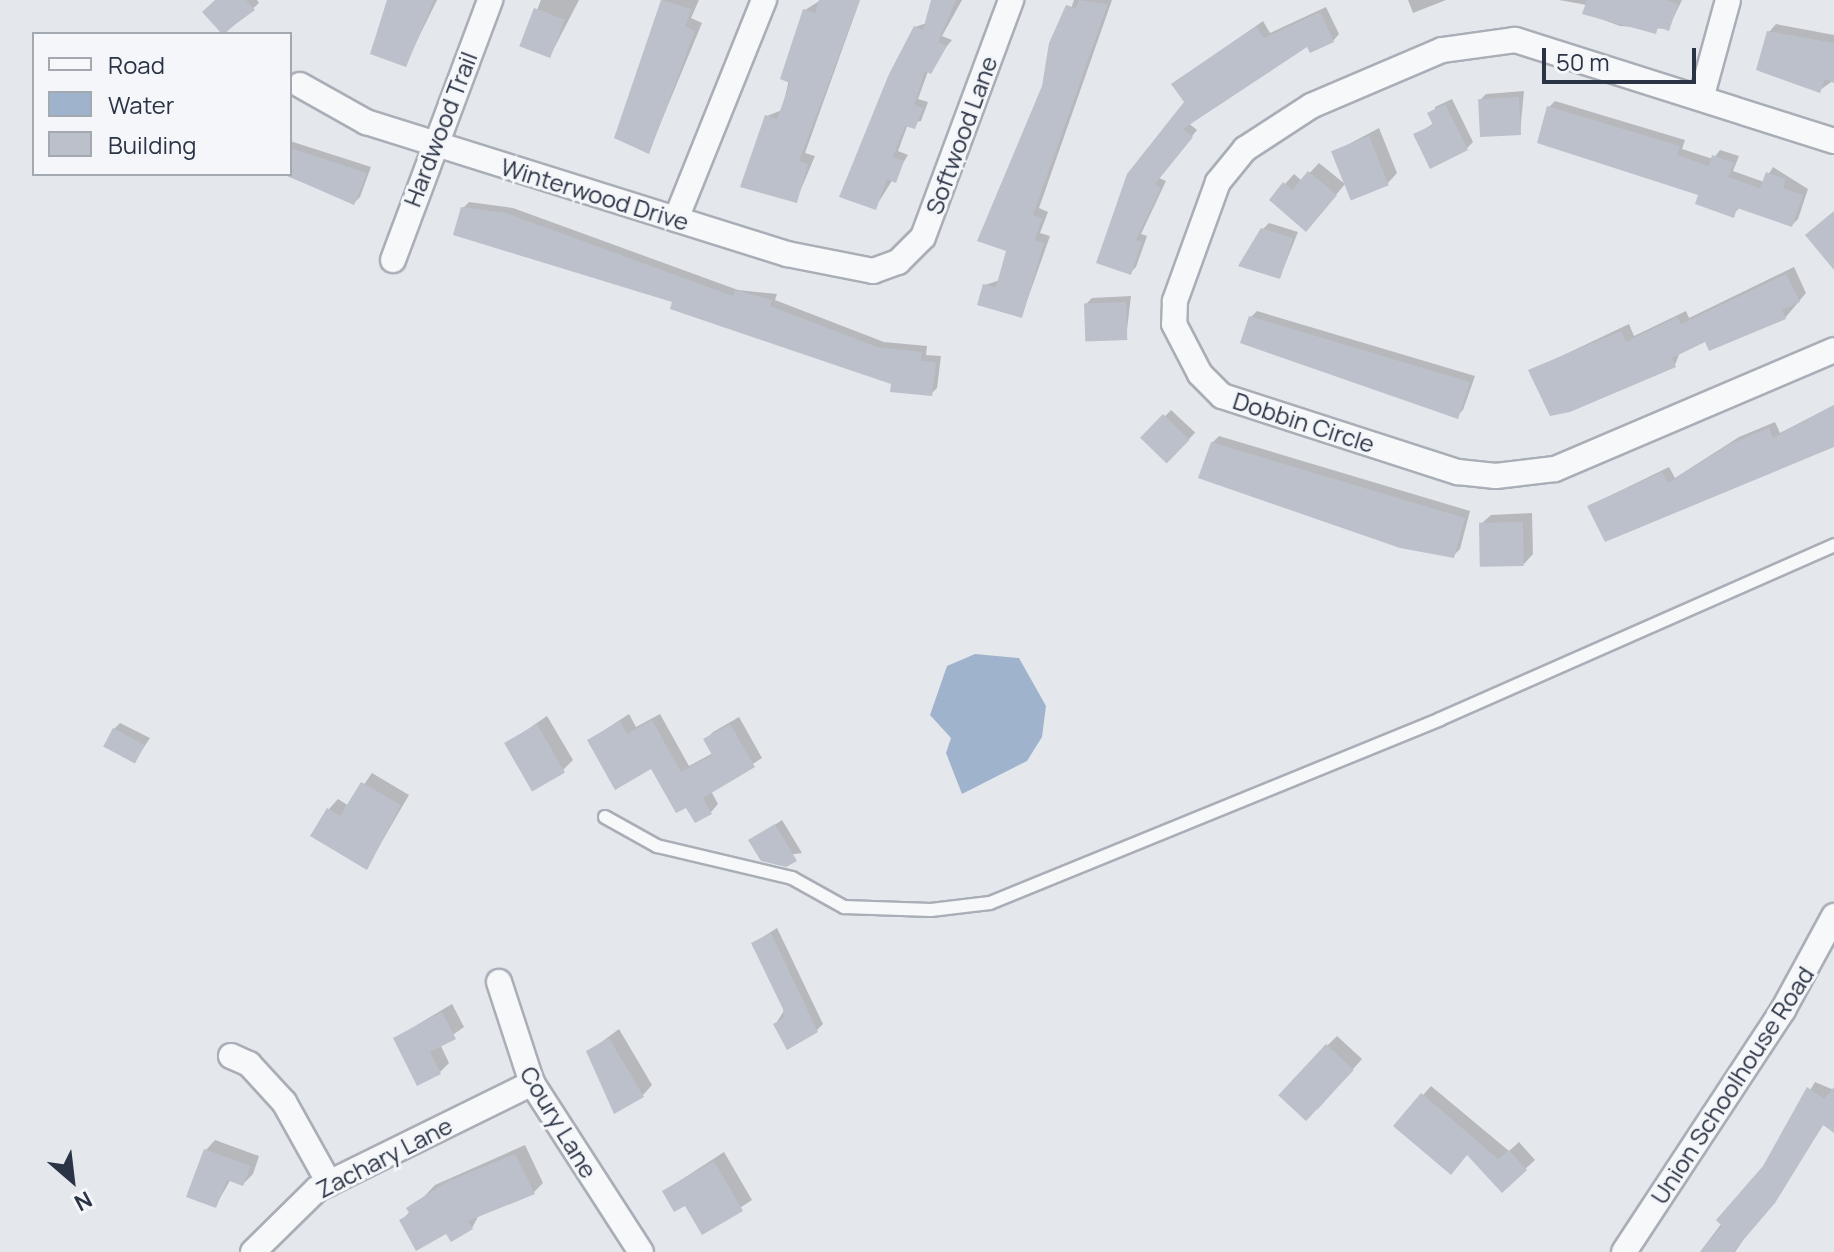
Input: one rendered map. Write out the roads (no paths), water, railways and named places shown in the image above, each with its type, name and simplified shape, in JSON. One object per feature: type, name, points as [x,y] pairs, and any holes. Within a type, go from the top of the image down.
[{"type":"street","name":"Hardwood Trail","points":[[393,260],[432,143],[490,0]]},
{"type":"street","points":[[676,219],[764,0]]},
{"type":"street","name":"Softwood Lane","points":[[898,262],[923,237],[1011,0]]},
{"type":"street","points":[[1702,95],[1728,0]]},
{"type":"street","name":"Dobbin Circle","points":[[1834,141],[1702,95],[1515,40],[1442,50],[1311,106],[1245,149],[1218,182],[1175,301],[1184,347],[1222,396],[1458,472],[1524,476],[1834,350]]},
{"type":"street","name":"Winterwood Drive","points":[[300,85],[366,122],[676,219],[856,272],[898,262]]},
{"type":"street","name":"Union Schoolhouse Road","points":[[1624,1252],[1783,1010],[1834,916]]},
{"type":"street","name":"Coury Lane","points":[[499,982],[532,1083],[641,1252]]},
{"type":"street","points":[[231,1056],[284,1102],[329,1183]]},
{"type":"street","name":"Zachary Lane","points":[[253,1252],[283,1215],[329,1183],[532,1083]]},
{"type":"lane","points":[[605,817],[657,846],[792,878],[844,907],[931,910],[990,903],[1440,719],[1834,545]]},
{"type":"water","points":[[975,654],[1019,658],[1046,706],[1042,737],[1027,761],[962,794],[946,753],[951,738],[930,715],[947,666]]}]
